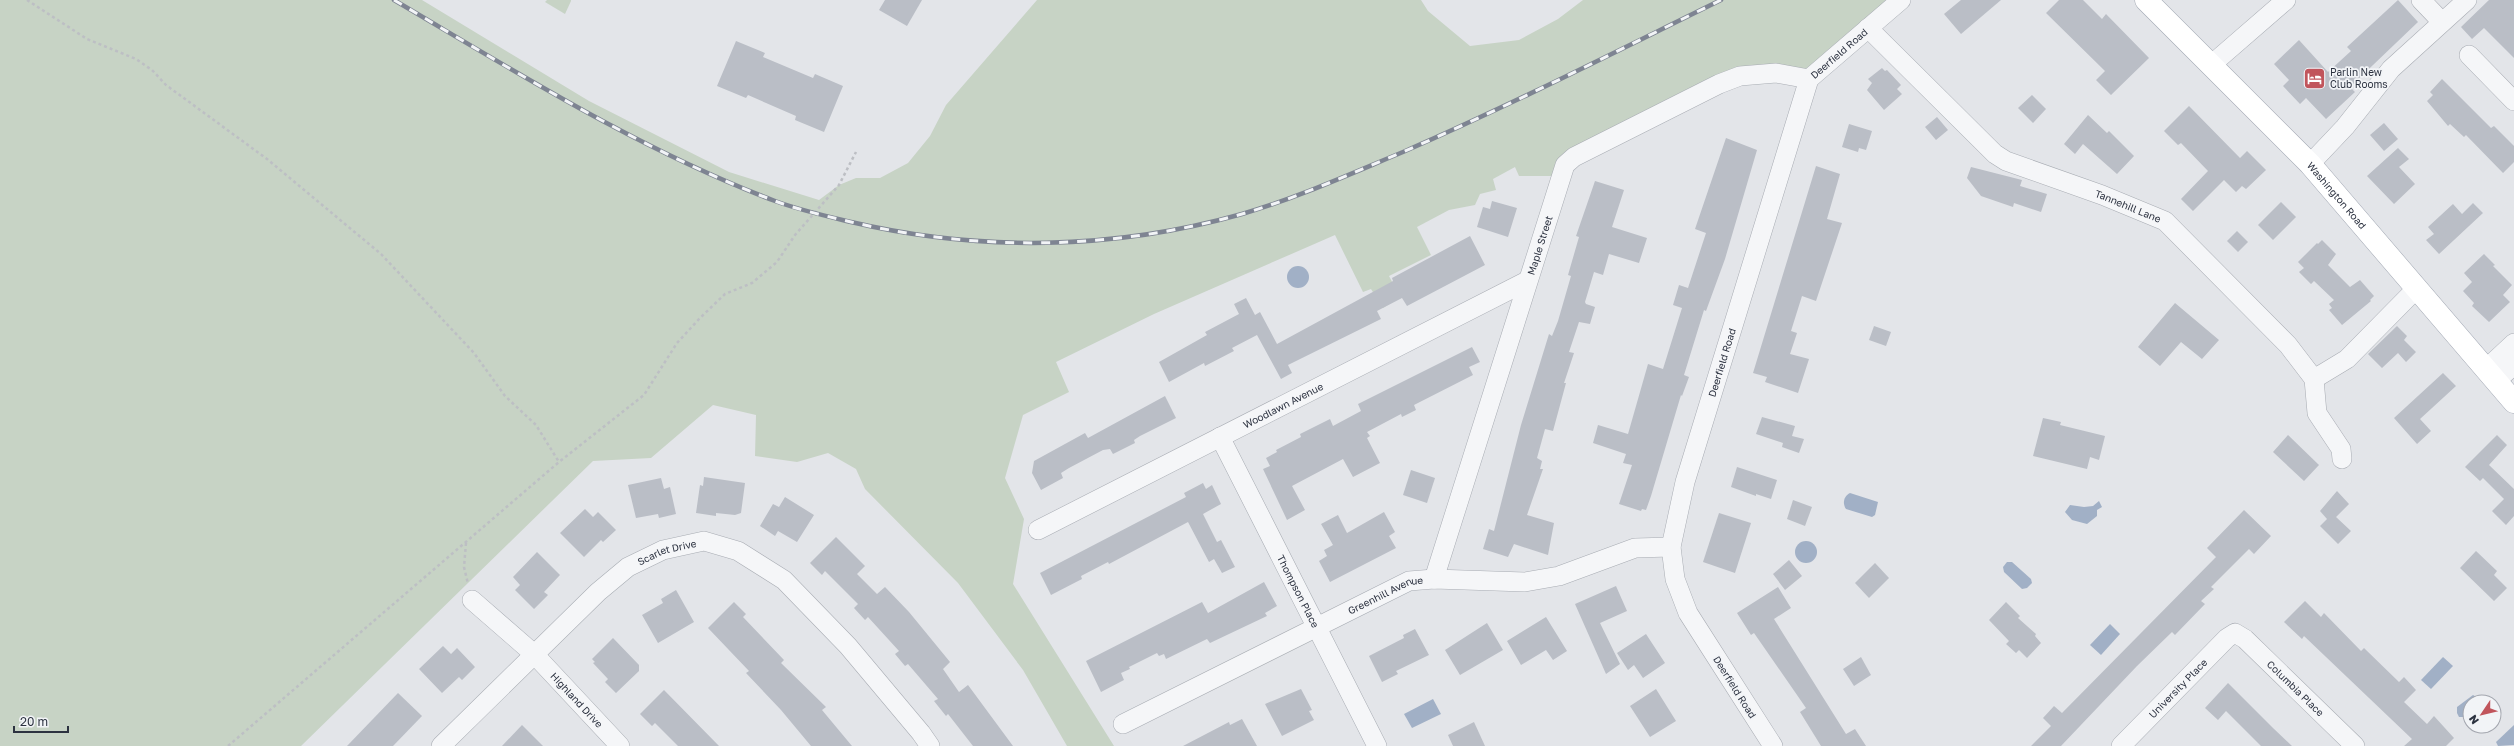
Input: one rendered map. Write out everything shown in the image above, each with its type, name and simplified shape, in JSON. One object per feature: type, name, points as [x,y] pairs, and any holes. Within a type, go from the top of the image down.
[{"type":"main road","name":"Washington Road","points":[[2146,0],[2310,164],[2514,402]]},
{"type":"street","name":"Deerfield Road","points":[[1773,746],[1688,613],[1675,579],[1671,547],[1686,482],[1809,79],[1901,0]]},
{"type":"street","points":[[2211,65],[2286,0]]},
{"type":"street","points":[[2421,0],[2442,22]]},
{"type":"street","points":[[2310,164],[2349,122],[2391,70],[2467,0]]},
{"type":"street","name":"Tannehill Lane","points":[[1868,28],[1995,154],[2006,161],[2102,195],[2165,221],[2288,345],[2314,379]]},
{"type":"street","points":[[2469,55],[2514,101]]},
{"type":"street","name":"Maple Street","points":[[1434,579],[1560,176],[1565,165],[1574,157],[1719,84],[1740,76],[1776,74],[1809,79]]},
{"type":"street","name":"Woodlawn Avenue","points":[[1038,530],[1528,281]]},
{"type":"street","points":[[2342,459],[2341,449],[2317,413],[2314,379],[2347,359],[2416,289]]},
{"type":"street","points":[[2491,375],[2514,343]]},
{"type":"street","points":[[2491,375],[2514,366]]},
{"type":"street","name":"Thompson Place","points":[[1220,437],[1377,746]]},
{"type":"street","name":"Scarlet Drive","points":[[441,746],[598,592],[628,567],[663,550],[704,541],[738,551],[784,580],[848,646],[921,733],[930,746]]},
{"type":"street","name":"Greenhill Avenue","points":[[1123,724],[1409,581],[1434,579],[1525,582],[1559,576],[1636,548],[1671,547]]},
{"type":"street","name":"Highland Drive","points":[[472,600],[534,654],[620,746]]},
{"type":"street","name":"University Place","points":[[2121,746],[2227,638],[2235,633]]},
{"type":"street","name":"Columbia Place","points":[[2235,633],[2245,639],[2355,746]]},
{"type":"path","points":[[27,0],[87,39],[136,60],[152,70],[166,86],[267,159],[381,254],[474,353],[505,396],[536,425],[559,462]]},
{"type":"path","points":[[228,746],[559,462],[644,395],[677,343],[725,294],[752,283],[777,262],[795,235],[839,185],[856,152]]},
{"type":"path","points":[[466,543],[464,567],[472,600]]},
{"type":"green space","points":[[0,0],[422,0],[589,101],[729,172],[819,200],[839,185],[856,178],[880,178],[908,163],[930,136],[946,105],[1037,0],[1421,0],[1428,11],[1470,46],[1519,40],[1558,19],[1583,0],[1901,0],[1809,79],[1755,74],[1574,157],[1560,176],[1519,176],[1515,167],[1493,179],[1496,190],[1480,194],[1475,205],[1449,210],[1417,227],[1431,255],[1389,276],[1400,297],[1383,308],[1371,289],[1363,292],[1335,235],[1154,314],[1056,362],[1069,392],[1023,415],[1005,478],[1024,519],[1013,584],[1114,746],[1067,746],[1023,670],[958,583],[865,489],[856,469],[828,453],[797,462],[755,456],[756,415],[713,405],[651,458],[593,461],[301,746],[0,746]]},
{"type":"green space","points":[[547,0],[571,1],[565,14],[545,2]]},
{"type":"water","points":[[1298,266],[1306,269],[1309,277],[1306,285],[1298,288],[1290,285],[1287,277],[1290,269]]},
{"type":"water","points":[[1850,493],[1878,502],[1875,515],[1872,517],[1846,509],[1844,500]]},
{"type":"water","points":[[2099,501],[2102,507],[2097,510],[2097,516],[2087,524],[2072,520],[2065,512],[2070,505],[2084,507],[2093,506]]},
{"type":"water","points":[[1806,541],[1814,544],[1817,552],[1814,560],[1806,563],[1798,560],[1795,552],[1798,544]]},
{"type":"water","points":[[2007,562],[2012,562],[2031,579],[2032,583],[2027,588],[2022,589],[2004,572],[2003,567]]},
{"type":"water","points":[[2110,624],[2120,634],[2101,655],[2090,645]]},
{"type":"water","points":[[2443,657],[2453,666],[2431,689],[2421,680]]},
{"type":"water","points":[[1433,699],[1441,714],[1412,728],[1404,714]]},
{"type":"water","points":[[2462,703],[2462,717],[2459,717],[2457,713],[2457,707]]},
{"type":"water","points":[[2514,725],[2514,745],[2498,746],[2496,742]]},
{"type":"building","points":[[885,0],[922,0],[907,26],[879,10]]},
{"type":"building","points":[[1961,0],[2001,0],[1961,34],[1944,14]]},
{"type":"building","points":[[2059,0],[2083,0],[2102,19],[2106,14],[2149,58],[2111,95],[2096,80],[2105,71],[2046,13]]},
{"type":"building","points":[[2398,0],[2418,22],[2350,87],[2355,92],[2326,119],[2306,98],[2300,104],[2283,86],[2289,80],[2274,64],[2299,40],[2328,72],[2351,51],[2347,47]]},
{"type":"building","points":[[2489,0],[2514,0],[2514,58],[2484,28],[2472,39],[2461,27]]},
{"type":"building","points":[[736,41],[765,53],[763,57],[813,78],[815,74],[843,86],[824,132],[795,120],[796,116],[748,95],[746,98],[717,86]]},
{"type":"building","points":[[1882,68],[1885,71],[1887,70],[1901,85],[1897,89],[1902,94],[1884,110],[1867,90],[1872,83],[1868,79]]},
{"type":"building","points":[[2442,79],[2491,128],[2494,126],[2514,146],[2514,162],[2503,173],[2466,135],[2464,137],[2450,124],[2448,126],[2427,101],[2433,95],[2430,92]]},
{"type":"building","points":[[2032,95],[2046,109],[2033,123],[2018,108]]},
{"type":"building","points":[[2189,106],[2240,158],[2247,151],[2266,170],[2246,189],[2242,186],[2236,192],[2224,180],[2193,211],[2181,199],[2208,171],[2181,143],[2178,145],[2164,131]]},
{"type":"building","points":[[2088,115],[2107,133],[2109,131],[2134,156],[2117,174],[2083,144],[2075,154],[2064,144]]},
{"type":"building","points":[[1937,117],[1948,130],[1936,140],[1925,127]]},
{"type":"building","points":[[2384,123],[2398,139],[2384,151],[2370,135]]},
{"type":"building","points":[[1849,124],[1872,131],[1866,150],[1859,148],[1858,152],[1842,147]]},
{"type":"building","points":[[1726,138],[1757,150],[1725,259],[1706,311],[1704,310],[1684,375],[1689,377],[1682,396],[1681,395],[1651,496],[1646,510],[1642,509],[1641,511],[1619,504],[1632,465],[1623,463],[1626,454],[1593,443],[1598,425],[1628,434],[1648,364],[1663,369],[1682,308],[1673,305],[1679,285],[1688,288],[1706,233],[1695,229]]},
{"type":"building","points":[[2398,148],[2409,159],[2399,167],[2415,184],[2394,204],[2367,176]]},
{"type":"building","points":[[1816,166],[1840,174],[1827,219],[1842,223],[1816,301],[1802,296],[1791,331],[1797,333],[1790,354],[1809,359],[1798,393],[1765,382],[1767,377],[1753,373]]},
{"type":"building","points":[[1971,167],[2022,180],[2020,186],[2047,194],[2041,212],[2014,203],[2013,207],[1981,196],[1967,178]]},
{"type":"building","points":[[1595,181],[1624,190],[1612,227],[1647,238],[1639,263],[1609,254],[1603,275],[1594,272],[1585,302],[1586,304],[1595,307],[1590,324],[1579,322],[1569,352],[1574,353],[1564,383],[1566,383],[1553,431],[1545,429],[1537,458],[1542,461],[1540,469],[1543,469],[1527,515],[1554,523],[1548,555],[1514,544],[1508,557],[1483,549],[1489,529],[1494,531],[1521,425],[1549,334],[1552,336],[1558,321],[1571,276],[1568,275],[1579,237],[1576,236]]},
{"type":"building","points":[[1492,201],[1517,208],[1508,237],[1477,227],[1483,207],[1490,209]]},
{"type":"building","points":[[2281,202],[2296,217],[2273,240],[2258,225]]},
{"type":"building","points":[[2473,203],[2483,213],[2439,254],[2426,240],[2434,234],[2428,227],[2453,204],[2462,214]]},
{"type":"building","points":[[2237,231],[2248,242],[2238,252],[2227,241]]},
{"type":"building","points":[[1470,236],[1485,265],[1407,306],[1402,298],[1377,311],[1381,319],[1288,365],[1292,373],[1281,379],[1257,335],[1232,348],[1234,351],[1205,366],[1204,363],[1169,382],[1159,362],[1207,335],[1205,332],[1239,314],[1234,304],[1246,298],[1255,315],[1260,312],[1277,344],[1393,281],[1392,278]]},
{"type":"building","points":[[2322,240],[2336,254],[2328,265],[2350,287],[2360,280],[2374,296],[2370,300],[2371,301],[2342,325],[2329,310],[2332,308],[2329,304],[2334,300],[2314,281],[2311,284],[2299,272],[2304,268],[2298,262]]},
{"type":"building","points":[[2484,254],[2495,265],[2493,266],[2512,285],[2503,295],[2510,302],[2489,322],[2472,306],[2474,303],[2463,291],[2472,282],[2464,273]]},
{"type":"building","points":[[2175,303],[2219,340],[2202,359],[2181,342],[2160,366],[2138,347]]},
{"type":"building","points":[[1874,326],[1891,332],[1886,346],[1869,340]]},
{"type":"building","points":[[2397,326],[2407,336],[2404,340],[2416,352],[2406,362],[2398,353],[2382,368],[2368,354]]},
{"type":"building","points":[[1472,347],[1480,362],[1469,367],[1473,375],[1414,405],[1416,410],[1402,417],[1401,414],[1367,432],[1370,436],[1367,438],[1380,463],[1353,477],[1343,459],[1292,486],[1305,510],[1287,520],[1263,469],[1270,466],[1266,458],[1277,452],[1276,450],[1301,437],[1300,434],[1330,419],[1333,426],[1361,411],[1358,404]]},
{"type":"building","points":[[2443,373],[2456,386],[2420,419],[2431,431],[2417,444],[2394,418]]},
{"type":"building","points":[[1165,396],[1176,418],[1140,436],[1134,440],[1135,443],[1113,454],[1110,449],[1103,450],[1069,468],[1061,473],[1063,478],[1041,490],[1032,473],[1034,461],[1085,433],[1088,438]]},
{"type":"building","points":[[1762,417],[1795,426],[1792,436],[1804,439],[1799,453],[1782,447],[1783,443],[1756,434]]},
{"type":"building","points":[[2043,418],[2061,422],[2060,425],[2105,436],[2099,460],[2090,457],[2087,469],[2033,456]]},
{"type":"building","points":[[2288,435],[2319,465],[2304,481],[2273,452]]},
{"type":"building","points":[[2497,435],[2507,445],[2489,465],[2514,489],[2514,516],[2506,525],[2492,511],[2504,499],[2483,478],[2480,481],[2465,467]]},
{"type":"building","points":[[1737,467],[1777,480],[1771,499],[1756,494],[1756,496],[1731,487]]},
{"type":"building","points":[[1411,470],[1435,478],[1427,503],[1403,495]]},
{"type":"building","points":[[704,477],[745,483],[741,513],[735,515],[716,513],[716,516],[696,513],[700,485],[703,486]]},
{"type":"building","points":[[661,478],[664,489],[670,487],[676,514],[659,518],[658,514],[636,518],[628,485]]},
{"type":"building","points":[[1203,483],[1206,489],[1212,485],[1221,504],[1203,514],[1217,542],[1221,540],[1235,567],[1222,573],[1214,559],[1209,562],[1188,522],[1109,564],[1108,562],[1081,576],[1082,579],[1051,595],[1040,573],[1186,497],[1184,493]]},
{"type":"building","points":[[2337,491],[2349,504],[2336,517],[2351,531],[2338,544],[2320,526],[2327,519],[2320,511]]},
{"type":"building","points":[[785,497],[814,515],[797,542],[778,531],[775,536],[760,526],[773,504],[779,507]]},
{"type":"building","points":[[1793,500],[1812,507],[1805,526],[1787,519]]},
{"type":"building","points":[[585,509],[593,517],[598,512],[616,530],[603,542],[601,540],[584,557],[560,533]]},
{"type":"building","points":[[2244,510],[2271,536],[2254,554],[2249,549],[2211,587],[2214,589],[2201,601],[2205,604],[2175,635],[2172,632],[2137,666],[2061,746],[2031,746],[2051,726],[2043,718],[2054,706],[2062,713],[2216,557],[2207,548]]},
{"type":"building","points":[[1384,512],[1395,532],[1389,536],[1396,548],[1330,582],[1319,561],[1327,556],[1324,550],[1333,545],[1321,524],[1338,515],[1347,533]]},
{"type":"building","points":[[1719,513],[1751,523],[1735,573],[1703,562]]},
{"type":"building","points":[[836,537],[865,566],[857,574],[877,594],[885,587],[909,612],[950,662],[943,669],[959,692],[968,685],[1013,746],[973,746],[948,714],[946,716],[934,701],[938,699],[908,664],[905,666],[895,654],[899,651],[868,617],[865,620],[854,608],[858,604],[825,571],[822,575],[810,563]]},
{"type":"building","points":[[2476,551],[2497,571],[2494,575],[2507,588],[2494,601],[2460,568]]},
{"type":"building","points":[[537,552],[560,575],[544,592],[548,595],[534,609],[515,590],[520,585],[513,577]]},
{"type":"building","points":[[1789,560],[1802,576],[1785,590],[1773,574]]},
{"type":"building","points":[[1875,563],[1889,578],[1869,598],[1855,583]]},
{"type":"building","points":[[1264,582],[1277,606],[1265,613],[1267,616],[1210,643],[1207,639],[1166,659],[1164,654],[1159,656],[1157,653],[1129,667],[1130,669],[1121,673],[1124,680],[1101,692],[1086,661],[1202,602],[1208,613]]},
{"type":"building","points":[[1616,586],[1627,611],[1600,623],[1620,664],[1606,674],[1575,604]]},
{"type":"building","points":[[1778,587],[1791,608],[1774,619],[1846,734],[1855,729],[1866,746],[1821,746],[1800,712],[1806,708],[1754,633],[1751,635],[1737,613]]},
{"type":"building","points":[[676,590],[694,622],[658,643],[642,615],[663,603],[661,599]]},
{"type":"building","points":[[2305,601],[2321,617],[2324,613],[2361,651],[2364,648],[2399,682],[2404,677],[2416,690],[2404,702],[2427,724],[2434,716],[2454,738],[2446,746],[2404,746],[2412,739],[2304,636],[2302,639],[2284,622]]},
{"type":"building","points":[[734,602],[746,614],[743,617],[784,660],[781,663],[826,707],[822,710],[852,746],[811,746],[781,710],[746,673],[749,671],[708,628]]},
{"type":"building","points":[[2006,602],[2020,616],[2018,618],[2036,634],[2035,636],[2041,643],[2027,658],[2019,650],[2016,653],[2006,644],[2009,641],[1989,620]]},
{"type":"building","points":[[1546,617],[1567,651],[1553,660],[1546,650],[1521,665],[1507,641]]},
{"type":"building","points":[[1487,623],[1503,650],[1460,675],[1445,650]]},
{"type":"building","points":[[1415,629],[1429,655],[1396,671],[1398,674],[1382,682],[1369,656],[1404,638],[1403,635]]},
{"type":"building","points":[[1646,634],[1665,663],[1643,678],[1634,665],[1628,670],[1617,653]]},
{"type":"building","points":[[613,638],[639,665],[639,671],[616,693],[605,682],[608,679],[593,663],[595,662],[592,659]]},
{"type":"building","points":[[443,646],[451,654],[457,648],[475,667],[462,680],[459,677],[442,693],[419,669]]},
{"type":"building","points":[[1861,657],[1871,675],[1854,686],[1843,669]]},
{"type":"building","points":[[2228,683],[2292,746],[2261,746],[2226,711],[2218,720],[2205,708]]},
{"type":"building","points":[[1301,689],[1312,710],[1309,711],[1314,720],[1282,736],[1265,704]]},
{"type":"building","points":[[1656,689],[1676,721],[1650,737],[1630,706]]},
{"type":"building","points":[[664,690],[719,746],[678,746],[655,723],[652,726],[640,714]]},
{"type":"building","points":[[398,693],[422,716],[393,746],[347,746]]},
{"type":"building","points":[[1242,719],[1257,746],[1183,746],[1229,722],[1230,725]]},
{"type":"building","points":[[1474,722],[1485,746],[1453,746],[1448,735]]},
{"type":"building","points":[[522,725],[543,746],[502,746]]},
{"type":"railway","points":[[394,0],[580,109],[676,158],[725,181],[775,201],[822,215],[900,232],[998,242],[1047,243],[1145,235],[1194,226],[1242,214],[1283,201],[1403,152],[1483,116],[1721,0]]},
{"type":"place","name":"Parlin New Club Rooms","points":[[2315,78]]}]
